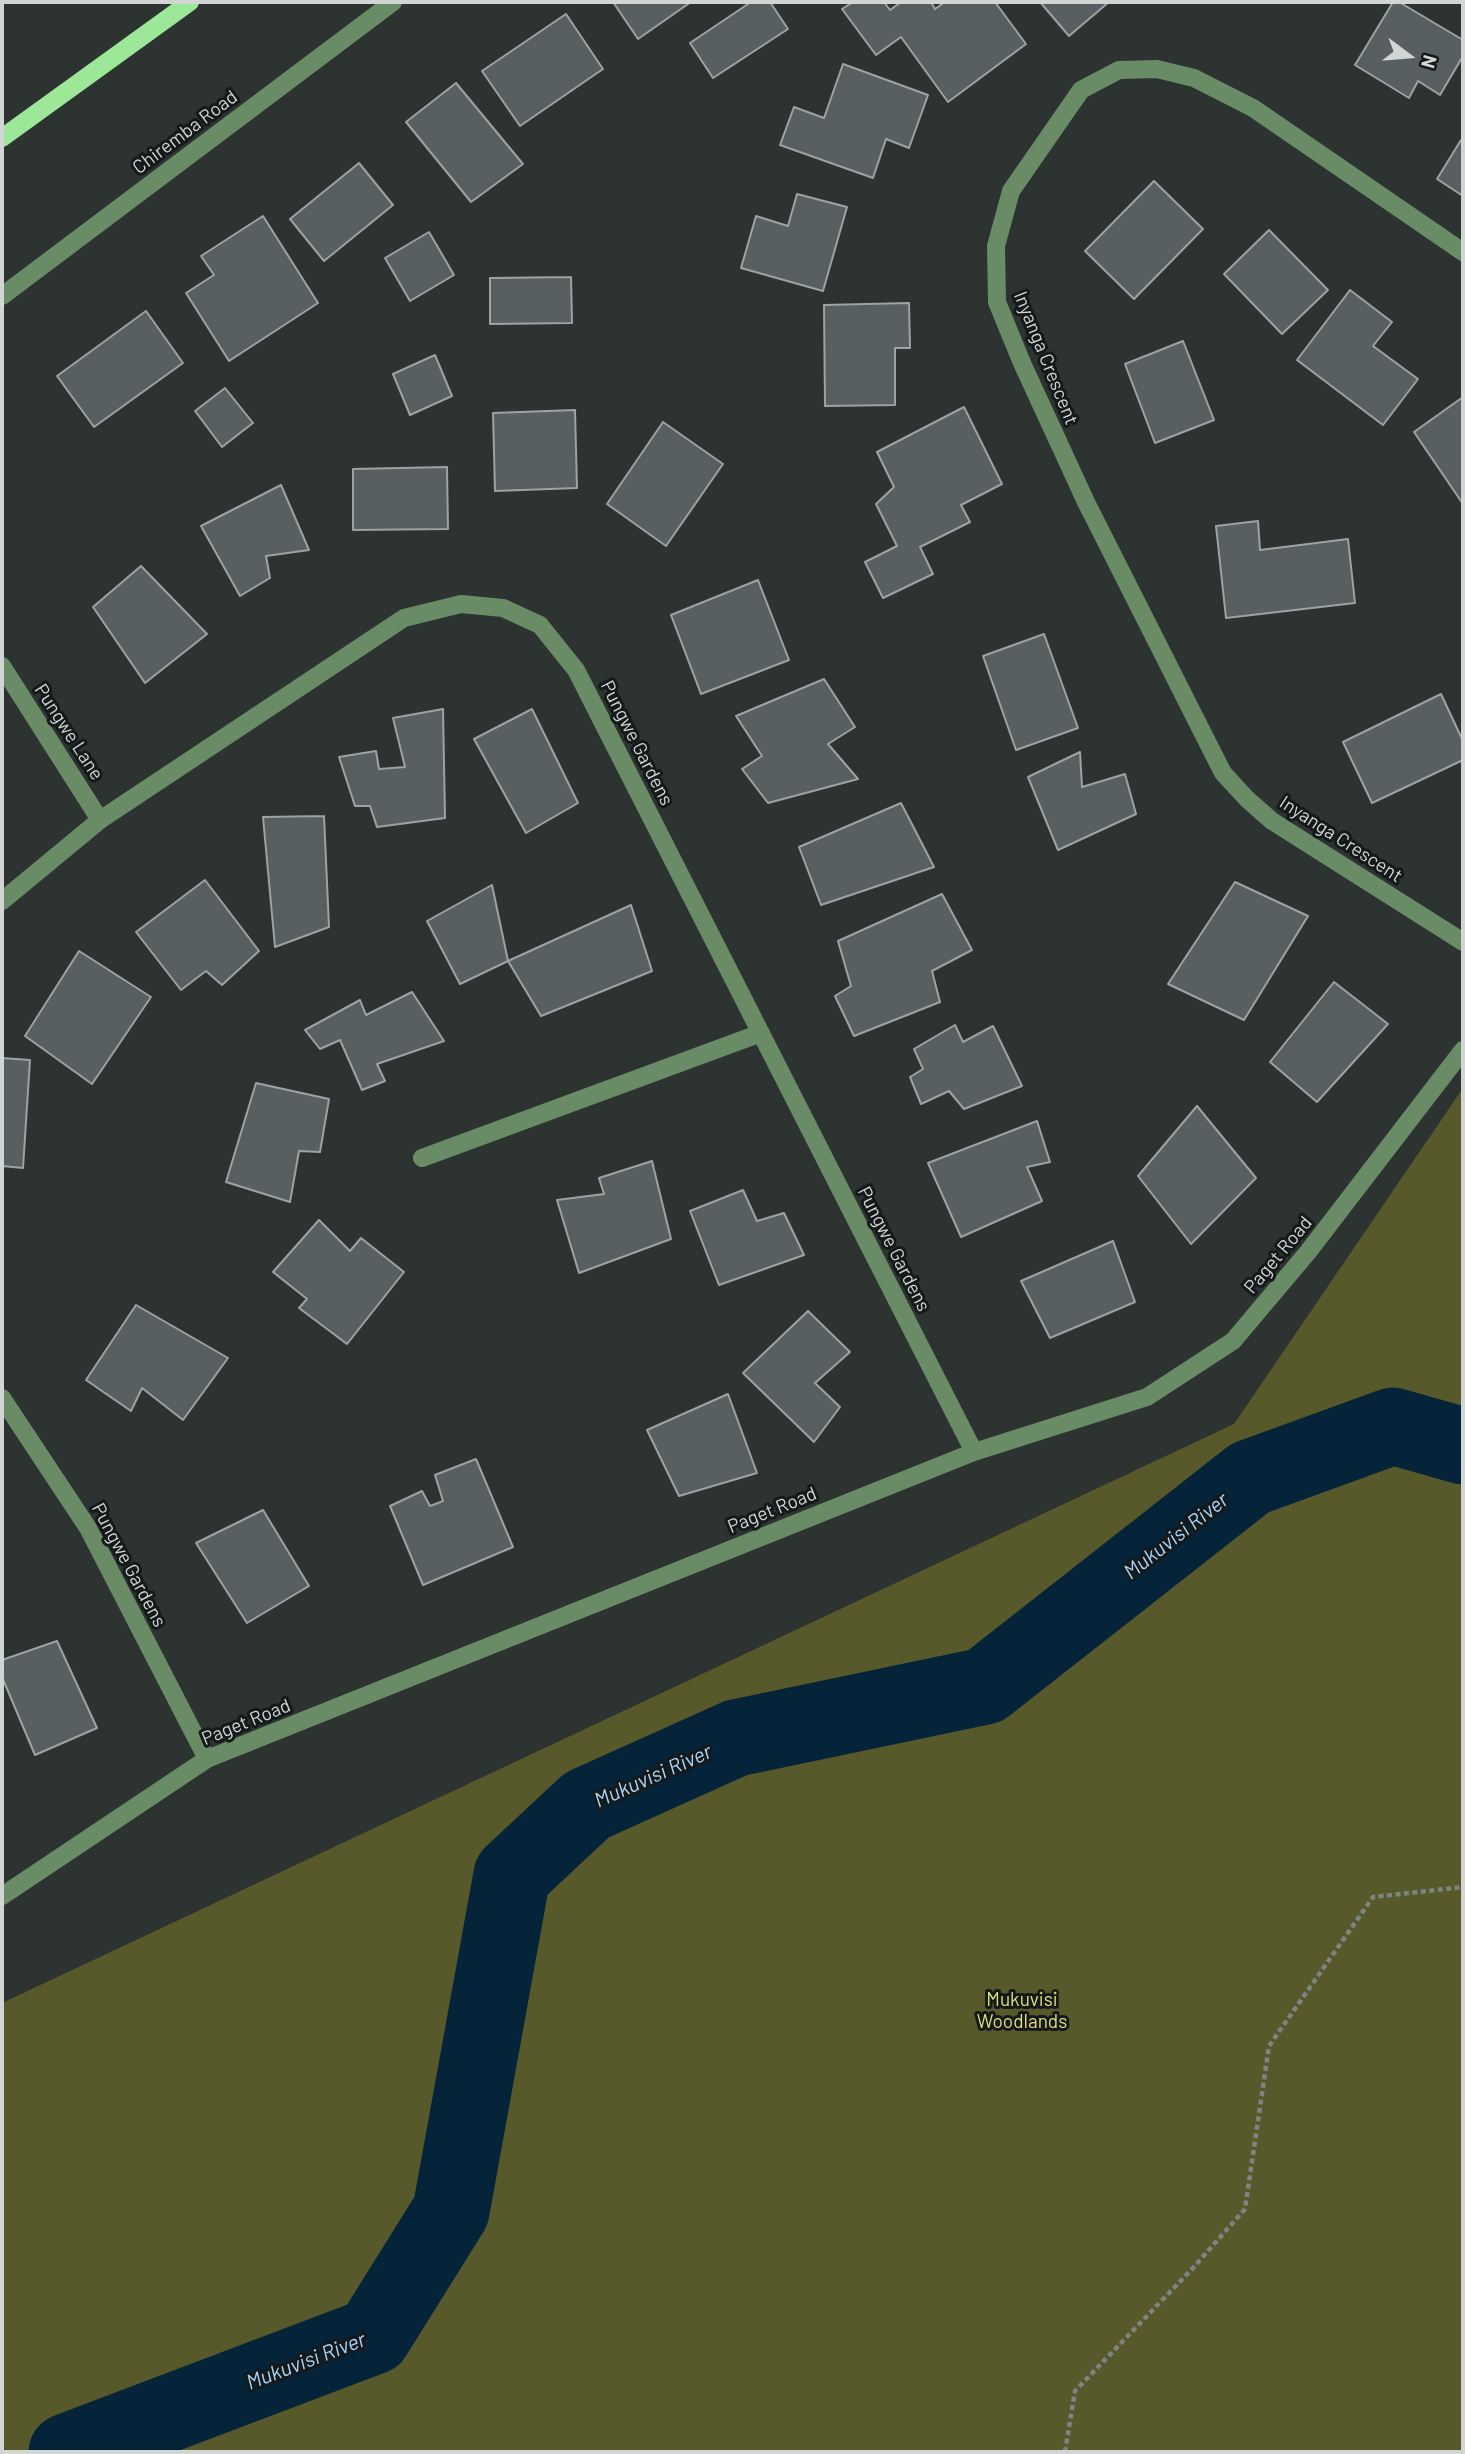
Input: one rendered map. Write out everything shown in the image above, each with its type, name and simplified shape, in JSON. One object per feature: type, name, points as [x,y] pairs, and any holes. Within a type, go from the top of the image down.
[{"type":"main road","points":[[2,138],[190,2]]},
{"type":"street","name":"Chiremba Road","points":[[2,296],[393,2]]},
{"type":"street","name":"Inyanga Crescent","points":[[1463,252],[1253,108],[1194,78],[1157,69],[1119,70],[1081,90],[1011,191],[996,246],[997,302],[1022,363],[1086,502],[1223,773],[1272,821],[1463,942]]},
{"type":"street","name":"Pungwe Gardens","points":[[2,901],[100,820],[404,618],[461,604],[503,608],[540,625],[576,670],[974,1452]]},
{"type":"street","name":"Pungwe Lane","points":[[2,666],[100,820]]},
{"type":"street","points":[[422,1158],[761,1033]]},
{"type":"street","name":"Paget Road","points":[[2,1896],[207,1759],[974,1452],[1147,1396],[1233,1341],[1308,1252],[1463,1050]]},
{"type":"street","name":"Pungwe Gardens","points":[[2,1398],[88,1528],[207,1759]]},
{"type":"path","points":[[1065,2452],[1075,2391],[1193,2268],[1245,2209],[1269,2046],[1373,1897],[1463,1887]]},
{"type":"green space","name":"Mukuvisi Woodlands","points":[[1463,1088],[1463,2452],[2,2452],[2,2003],[1234,1424]]},
{"type":"building","points":[[613,2],[691,2],[638,39]]},
{"type":"building","points":[[751,2],[770,2],[788,29],[713,78],[690,43]]},
{"type":"building","points":[[853,2],[884,2],[890,10],[901,2],[931,2],[935,9],[945,2],[995,2],[1026,44],[948,102],[901,37],[876,55],[842,9]]},
{"type":"building","points":[[1040,2],[1109,2],[1069,36]]},
{"type":"building","points":[[1393,2],[1399,2],[1463,40],[1463,56],[1440,95],[1418,81],[1409,98],[1355,65]]},
{"type":"building","points":[[566,14],[603,69],[520,126],[482,71]]},
{"type":"building","points":[[843,64],[928,95],[909,148],[886,139],[873,178],[780,145],[794,107],[824,118]]},
{"type":"building","points":[[456,83],[523,164],[471,202],[406,122]]},
{"type":"building","points":[[1461,140],[1463,142],[1463,196],[1437,179]]},
{"type":"building","points":[[359,163],[393,205],[324,261],[290,219]]},
{"type":"building","points":[[1154,181],[1203,229],[1134,299],[1085,251]]},
{"type":"building","points":[[797,194],[847,207],[823,291],[741,268],[756,216],[788,226]]},
{"type":"building","points":[[263,216],[318,303],[229,361],[186,293],[214,275],[201,256]]},
{"type":"building","points":[[1269,230],[1328,290],[1282,334],[1224,274]]},
{"type":"building","points":[[429,232],[454,275],[410,301],[385,258]]},
{"type":"building","points":[[571,277],[572,323],[490,324],[490,278]]},
{"type":"building","points":[[1350,290],[1392,322],[1373,346],[1418,379],[1383,425],[1297,360]]},
{"type":"building","points":[[909,303],[910,348],[895,348],[895,405],[825,406],[824,305]]},
{"type":"building","points":[[146,311],[183,363],[94,427],[57,376]]},
{"type":"building","points":[[1183,341],[1214,420],[1155,443],[1125,364]]},
{"type":"building","points":[[435,355],[452,396],[410,415],[393,374]]},
{"type":"building","points":[[225,388],[253,423],[222,447],[195,411]]},
{"type":"building","points":[[1463,397],[1463,504],[1414,432]]},
{"type":"building","points":[[964,407],[1002,484],[961,505],[970,522],[920,547],[933,574],[883,598],[865,562],[897,546],[876,504],[894,487],[877,452]]},
{"type":"building","points":[[575,410],[577,488],[495,491],[493,413]]},
{"type":"building","points":[[663,422],[723,464],[666,546],[607,504]]},
{"type":"building","points":[[447,467],[448,529],[353,530],[353,469]]},
{"type":"building","points":[[281,485],[309,550],[266,556],[270,578],[240,596],[201,526]]},
{"type":"building","points":[[1258,521],[1260,550],[1348,539],[1355,603],[1226,618],[1216,526]]},
{"type":"building","points":[[141,566],[207,634],[145,683],[93,607]]},
{"type":"building","points":[[758,580],[789,660],[701,694],[671,615]]},
{"type":"building","points":[[1044,634],[1078,728],[1016,750],[983,656]]},
{"type":"building","points":[[824,679],[855,727],[828,744],[858,779],[768,803],[742,769],[762,756],[736,716]]},
{"type":"building","points":[[1441,694],[1463,741],[1463,760],[1372,803],[1343,742]]},
{"type":"building","points":[[443,709],[445,818],[377,827],[370,806],[355,806],[339,757],[376,751],[379,769],[405,767],[393,718]]},
{"type":"building","points":[[532,709],[578,803],[526,833],[474,739]]},
{"type":"building","points":[[1080,752],[1082,787],[1125,774],[1136,814],[1058,850],[1028,777]]},
{"type":"building","points":[[901,803],[934,867],[821,905],[799,847]]},
{"type":"building","points":[[324,816],[329,927],[275,947],[263,817]]},
{"type":"building","points":[[205,880],[259,951],[222,985],[206,971],[181,990],[136,932]]},
{"type":"building","points":[[1235,882],[1308,916],[1244,1020],[1168,984]]},
{"type":"building","points":[[492,885],[508,961],[460,984],[427,921]]},
{"type":"building","points":[[942,894],[972,950],[932,971],[940,1002],[854,1036],[835,996],[851,986],[838,941]]},
{"type":"building","points":[[631,905],[652,971],[541,1016],[508,961]]},
{"type":"building","points":[[79,951],[151,997],[92,1084],[25,1036]]},
{"type":"building","points":[[1334,982],[1388,1024],[1317,1102],[1270,1062]]},
{"type":"building","points":[[412,992],[444,1041],[377,1064],[385,1081],[362,1090],[340,1040],[320,1049],[305,1030],[360,1000],[366,1015]]},
{"type":"building","points":[[955,1025],[963,1042],[993,1026],[1022,1086],[964,1109],[949,1091],[921,1104],[910,1077],[923,1069],[914,1049]]},
{"type":"building","points":[[2,1058],[30,1060],[23,1168],[2,1166]]},
{"type":"building","points":[[256,1083],[329,1099],[320,1152],[299,1151],[290,1202],[226,1182]]},
{"type":"building","points":[[1197,1106],[1256,1178],[1191,1244],[1138,1176]]},
{"type":"building","points":[[1037,1121],[1050,1162],[1027,1167],[1042,1201],[961,1237],[928,1163]]},
{"type":"building","points":[[652,1161],[671,1239],[579,1273],[557,1200],[604,1194],[599,1178]]},
{"type":"building","points":[[743,1190],[757,1221],[784,1213],[804,1255],[719,1285],[690,1211]]},
{"type":"building","points":[[319,1220],[350,1251],[361,1238],[404,1272],[347,1344],[299,1308],[307,1299],[273,1272]]},
{"type":"building","points":[[1113,1241],[1135,1302],[1050,1338],[1021,1281]]},
{"type":"building","points":[[136,1305],[228,1358],[183,1420],[142,1388],[131,1411],[86,1380]]},
{"type":"building","points":[[808,1311],[850,1352],[815,1383],[840,1407],[814,1442],[743,1373]]},
{"type":"building","points":[[728,1394],[757,1473],[679,1496],[647,1430]]},
{"type":"building","points":[[476,1459],[513,1547],[423,1585],[390,1506],[422,1491],[430,1506],[443,1501],[435,1475]]},
{"type":"building","points":[[263,1510],[309,1586],[247,1623],[196,1543]]},
{"type":"building","points":[[57,1641],[97,1728],[35,1755],[2,1677],[2,1660]]},
{"type":"waterway","name":"Mukuvisi River","points":[[67,2452],[373,2336],[451,2211],[512,1875],[587,1805],[736,1738],[985,1686],[1250,1478],[1393,1426],[1463,1446]]}]
